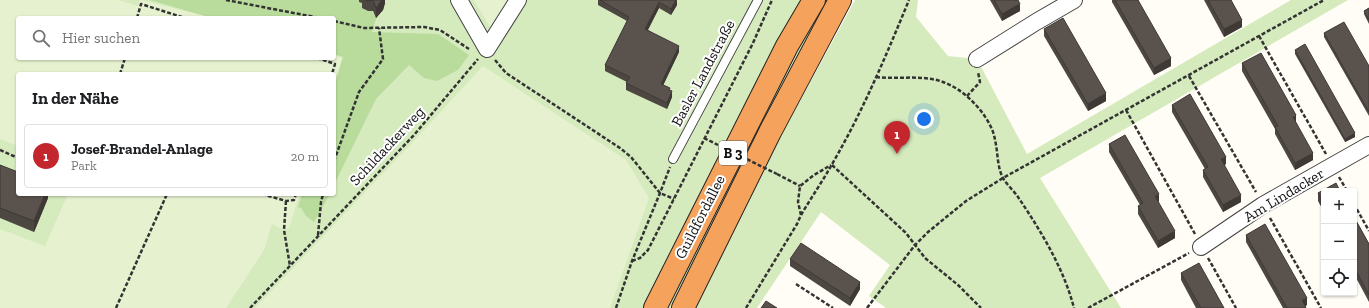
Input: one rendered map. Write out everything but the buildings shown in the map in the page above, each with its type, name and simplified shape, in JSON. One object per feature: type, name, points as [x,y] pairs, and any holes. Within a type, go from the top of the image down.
[{"type":"highway","name":"Guildfordallee","points":[[655,308],[787,46],[814,0]]},
{"type":"highway","name":"Guildfordallee","points":[[683,308],[770,132],[840,0]]},
{"type":"street","points":[[459,0],[481,53]]},
{"type":"street","points":[[481,53],[518,0]]},
{"type":"street","points":[[977,59],[1074,0]]},
{"type":"street","name":"Am Lindacker","points":[[1202,247],[1263,205],[1369,145]]},
{"type":"lane","name":"Basler Landstraße","points":[[673,159],[758,0]]},
{"type":"path","points":[[226,0],[310,16]]},
{"type":"path","points":[[632,262],[640,258],[648,250],[753,43],[772,0]]},
{"type":"path","points":[[746,308],[832,165],[876,77],[909,0]]},
{"type":"path","points":[[867,308],[915,245],[928,232],[966,201],[1003,178],[1324,0]]},
{"type":"path","points":[[138,16],[141,4],[180,16]]},
{"type":"path","points":[[336,21],[364,28],[424,27],[440,30],[470,49]]},
{"type":"path","points":[[336,155],[359,92],[383,59],[379,28]]},
{"type":"path","points":[[1259,36],[1345,188]]},
{"type":"path","points":[[481,53],[506,72],[631,157],[660,193],[674,199]]},
{"type":"path","name":"Schildackerweg","points":[[250,308],[414,135],[481,53]]},
{"type":"path","points":[[967,96],[980,82],[977,59]]},
{"type":"path","points":[[121,72],[124,60]]},
{"type":"path","points":[[323,60],[335,64],[333,72]]},
{"type":"path","points":[[876,77],[889,79],[913,77],[932,78],[951,85],[967,96],[988,119],[995,138],[1003,178],[1018,197],[1049,247],[1070,294],[1074,308]]},
{"type":"path","points":[[1126,110],[1236,308]]},
{"type":"path","points":[[704,138],[800,186]]},
{"type":"path","points":[[0,150],[16,157]]},
{"type":"path","points":[[616,308],[632,262],[673,159]]},
{"type":"path","points":[[801,215],[798,202],[800,186],[814,175],[832,165]]},
{"type":"path","points":[[832,165],[906,233],[925,258],[958,285],[981,308]]},
{"type":"path","points":[[116,308],[166,196]]},
{"type":"path","points":[[269,196],[286,201],[294,200],[295,196]]},
{"type":"path","points":[[318,236],[322,196]]},
{"type":"path","points":[[286,201],[284,230],[290,266]]},
{"type":"path","points":[[1357,209],[1369,231]]},
{"type":"path","points":[[1088,308],[1202,247]]},
{"type":"path","points":[[796,284],[833,308]]},
{"type":"green space","points":[[0,0],[807,0],[647,308],[0,308]]},
{"type":"green space","points":[[0,0],[118,0],[138,6],[141,0],[205,16],[16,16],[16,60],[336,60],[336,56],[342,58],[336,77],[336,72],[16,72],[16,145],[0,139]]},
{"type":"green space","points":[[150,0],[359,0],[363,4],[362,8],[367,11],[372,11],[375,16],[377,16],[372,32],[438,34],[469,55],[458,70],[437,81],[424,78],[409,65],[376,99],[336,181],[336,80],[343,57],[336,55],[336,16],[204,16]]},
{"type":"green space","points":[[474,0],[509,0],[491,29]]},
{"type":"green space","points":[[825,0],[832,0],[675,308],[666,308],[802,41]]},
{"type":"green space","points":[[855,0],[918,0],[916,17],[948,56],[977,59],[1027,154],[1291,0],[1348,0],[1040,178],[1121,308],[886,308],[869,296],[890,265],[821,212],[757,308],[690,308],[767,153],[786,127]]},
{"type":"green space","points":[[483,66],[626,160],[649,198],[610,308],[255,308],[410,145]]},
{"type":"green space","points":[[67,196],[299,196],[289,228],[284,230],[272,224],[264,250],[226,308],[0,308],[0,229],[45,246]]},
{"type":"green space","points":[[301,196],[329,196],[314,222],[306,216],[301,208],[298,207]]},
{"type":"place","name":"Josef-Brandel-Anlage","points":[[897,154]]}]
